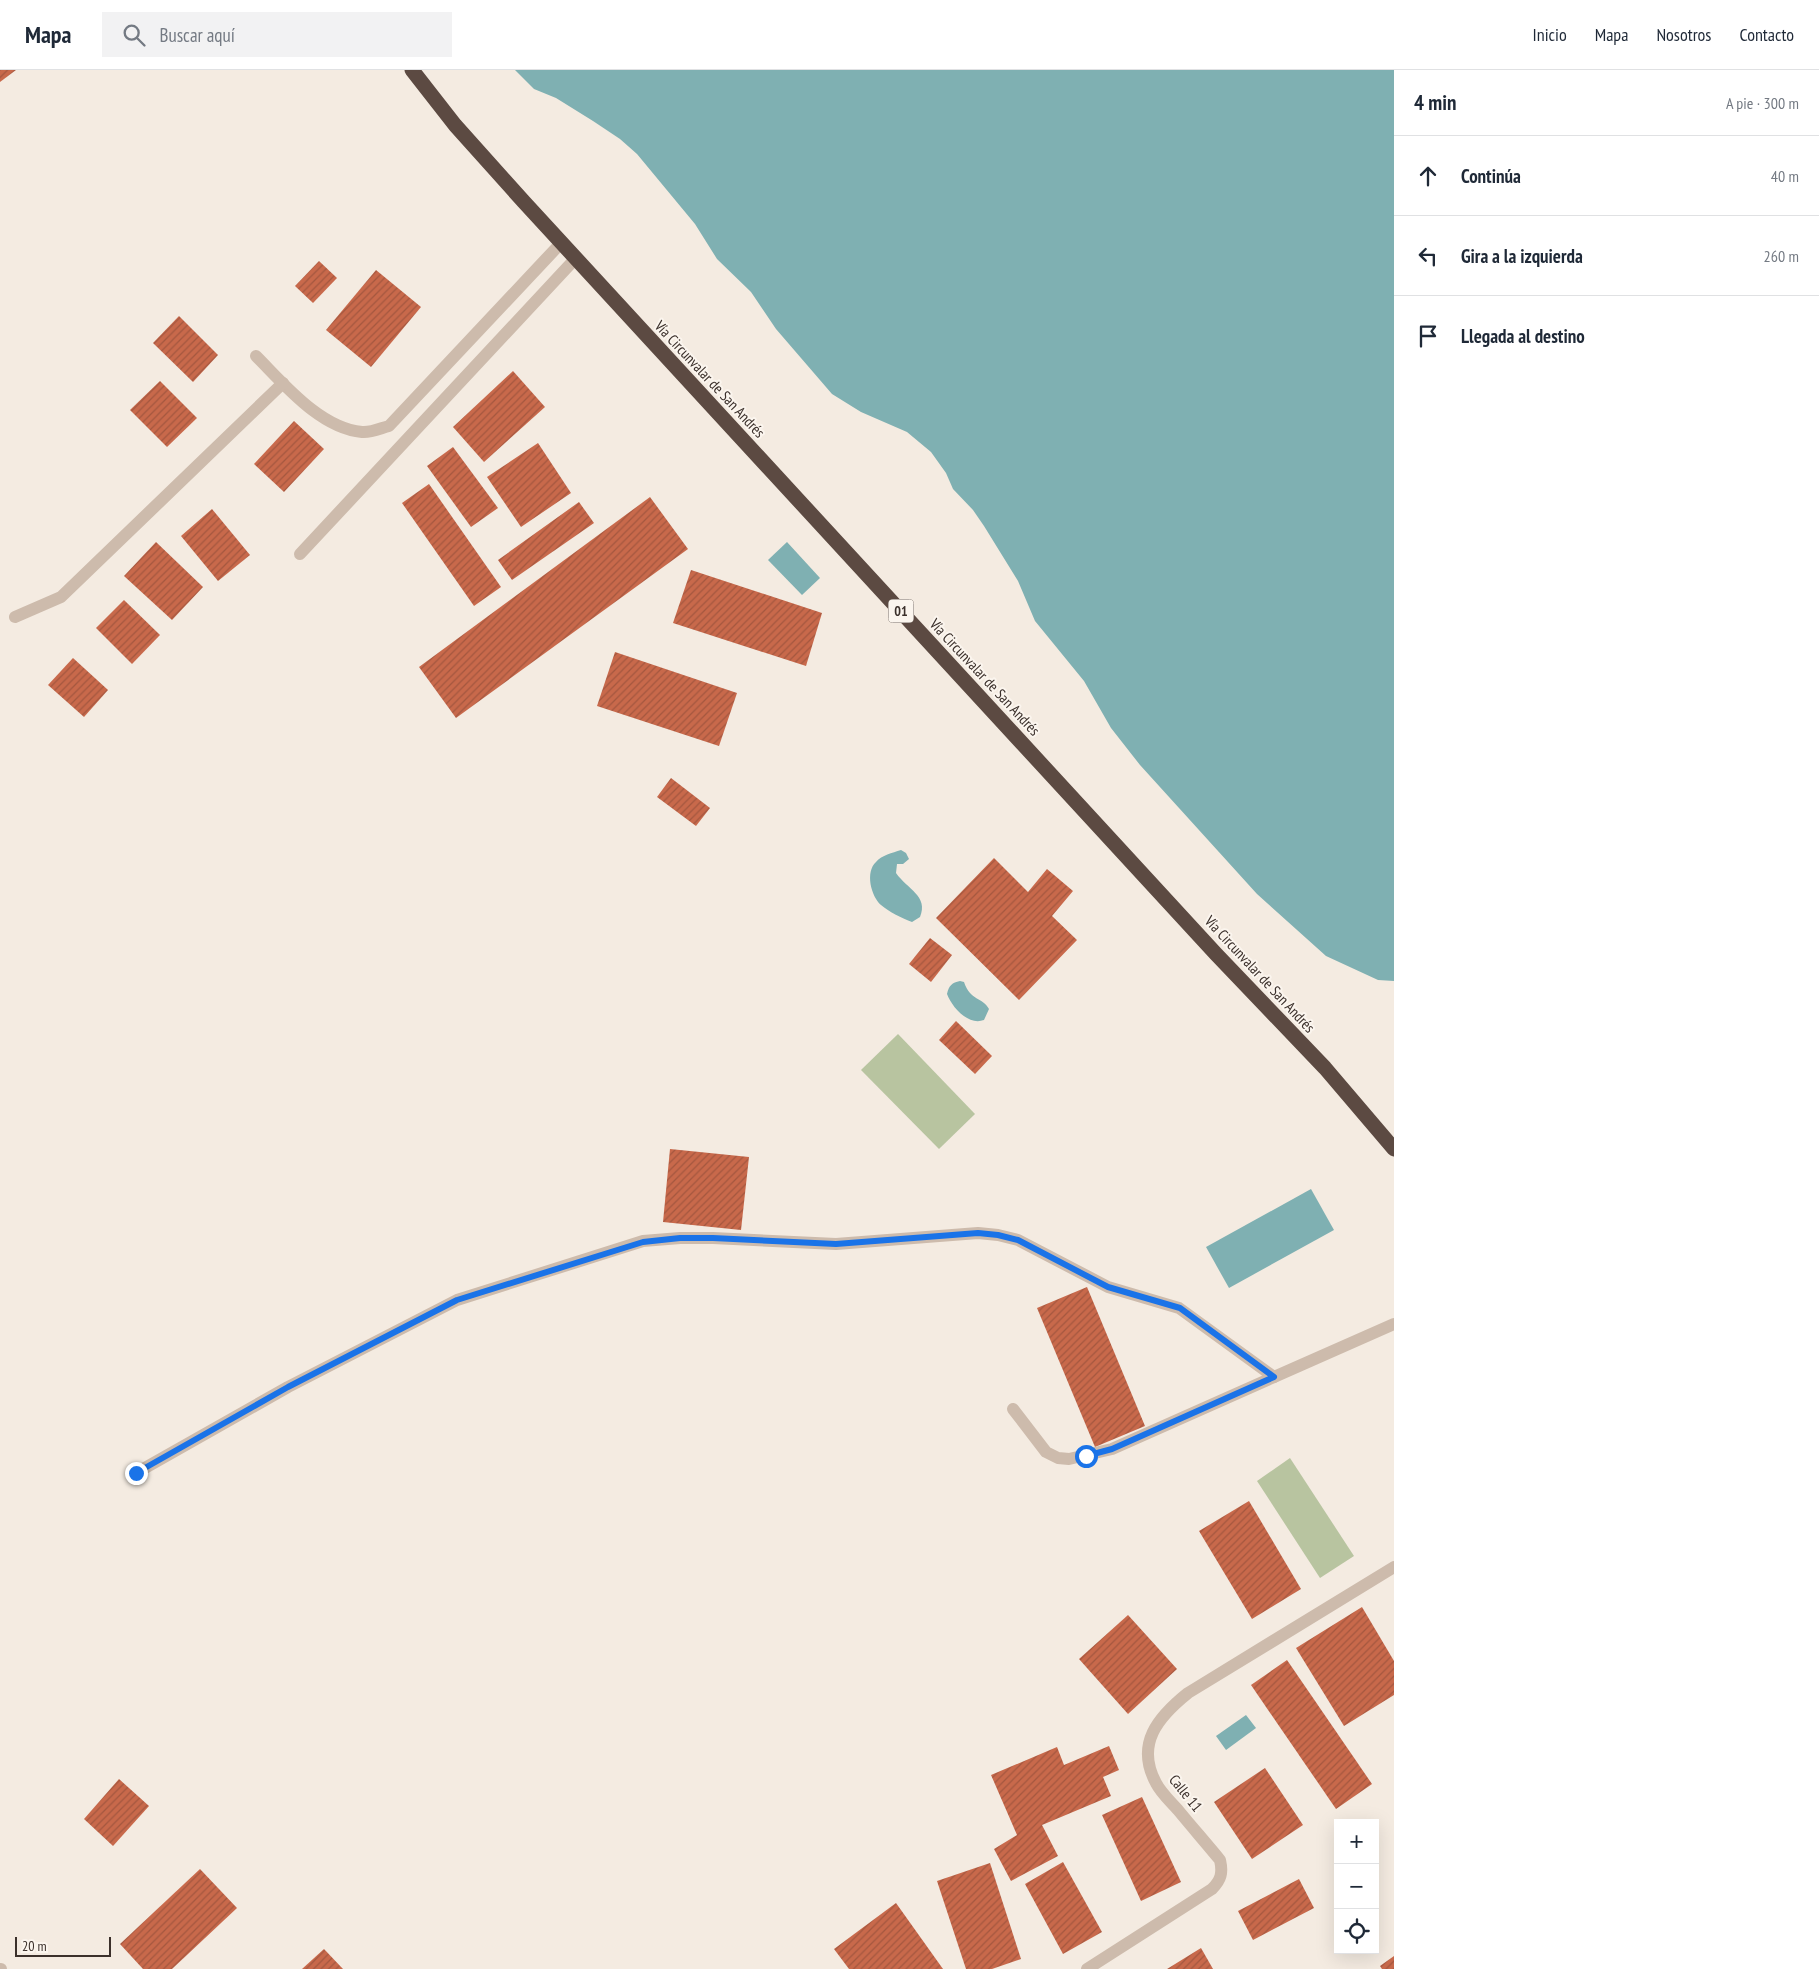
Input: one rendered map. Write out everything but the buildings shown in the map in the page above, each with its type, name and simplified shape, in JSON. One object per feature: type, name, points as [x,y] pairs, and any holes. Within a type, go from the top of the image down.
[{"type":"highway","name":"Vía Circunvalar de San Andrés","points":[[412,70],[455,125],[561,243],[1209,946],[1325,1068],[1394,1149]]},
{"type":"street","points":[[256,356],[282,383],[320,416],[347,429],[364,432],[389,426],[561,243]]},
{"type":"street","points":[[300,554],[576,258]]},
{"type":"street","points":[[15,617],[61,597],[282,383]]},
{"type":"street","points":[[136,1473],[288,1387],[457,1300],[643,1242],[662,1240],[713,1238],[836,1244],[978,1233],[998,1235],[1018,1240],[1115,1290],[1180,1308],[1274,1377]]},
{"type":"street","points":[[1013,1409],[1046,1452],[1058,1458],[1069,1459],[1112,1449],[1394,1324]]},
{"type":"street","name":"Calle 11","points":[[1087,1969],[1212,1889],[1220,1881],[1222,1869],[1220,1860],[1157,1785],[1150,1770],[1147,1755],[1154,1727],[1170,1707],[1188,1693],[1394,1567]]},
{"type":"green space","points":[[898,1034],[975,1114],[939,1149],[861,1070]]},
{"type":"green space","points":[[1290,1458],[1354,1556],[1320,1578],[1257,1481]]},
{"type":"water","points":[[515,70],[1394,70],[1394,981],[1378,980],[1326,956],[1257,894],[1140,765],[1111,728],[1084,681],[1035,621],[1018,581],[984,526],[973,510],[953,489],[946,473],[931,452],[907,432],[861,412],[832,394],[776,329],[751,292],[717,259],[695,224],[637,154],[620,139],[593,121],[556,98],[534,89]]},
{"type":"water","points":[[787,542],[820,578],[802,595],[768,560]]},
{"type":"water","points":[[901,850],[906,853],[909,859],[903,864],[897,864],[896,873],[916,893],[922,904],[920,917],[912,922],[900,917],[877,901],[872,890],[870,878],[873,866],[878,860]]},
{"type":"water","points":[[960,981],[964,982],[970,993],[989,1009],[984,1020],[978,1021],[967,1018],[957,1010],[949,999],[947,994],[950,986]]},
{"type":"water","points":[[1311,1189],[1334,1230],[1229,1288],[1206,1247]]},
{"type":"water","points":[[1246,1715],[1256,1728],[1226,1750],[1216,1736]]},
{"type":"route","points":[[136,1473],[288,1387],[457,1300],[643,1242],[680,1238],[836,1244],[978,1233],[998,1235],[1018,1240],[1115,1290],[1180,1308],[1274,1377],[1112,1449],[1086,1456]]}]
